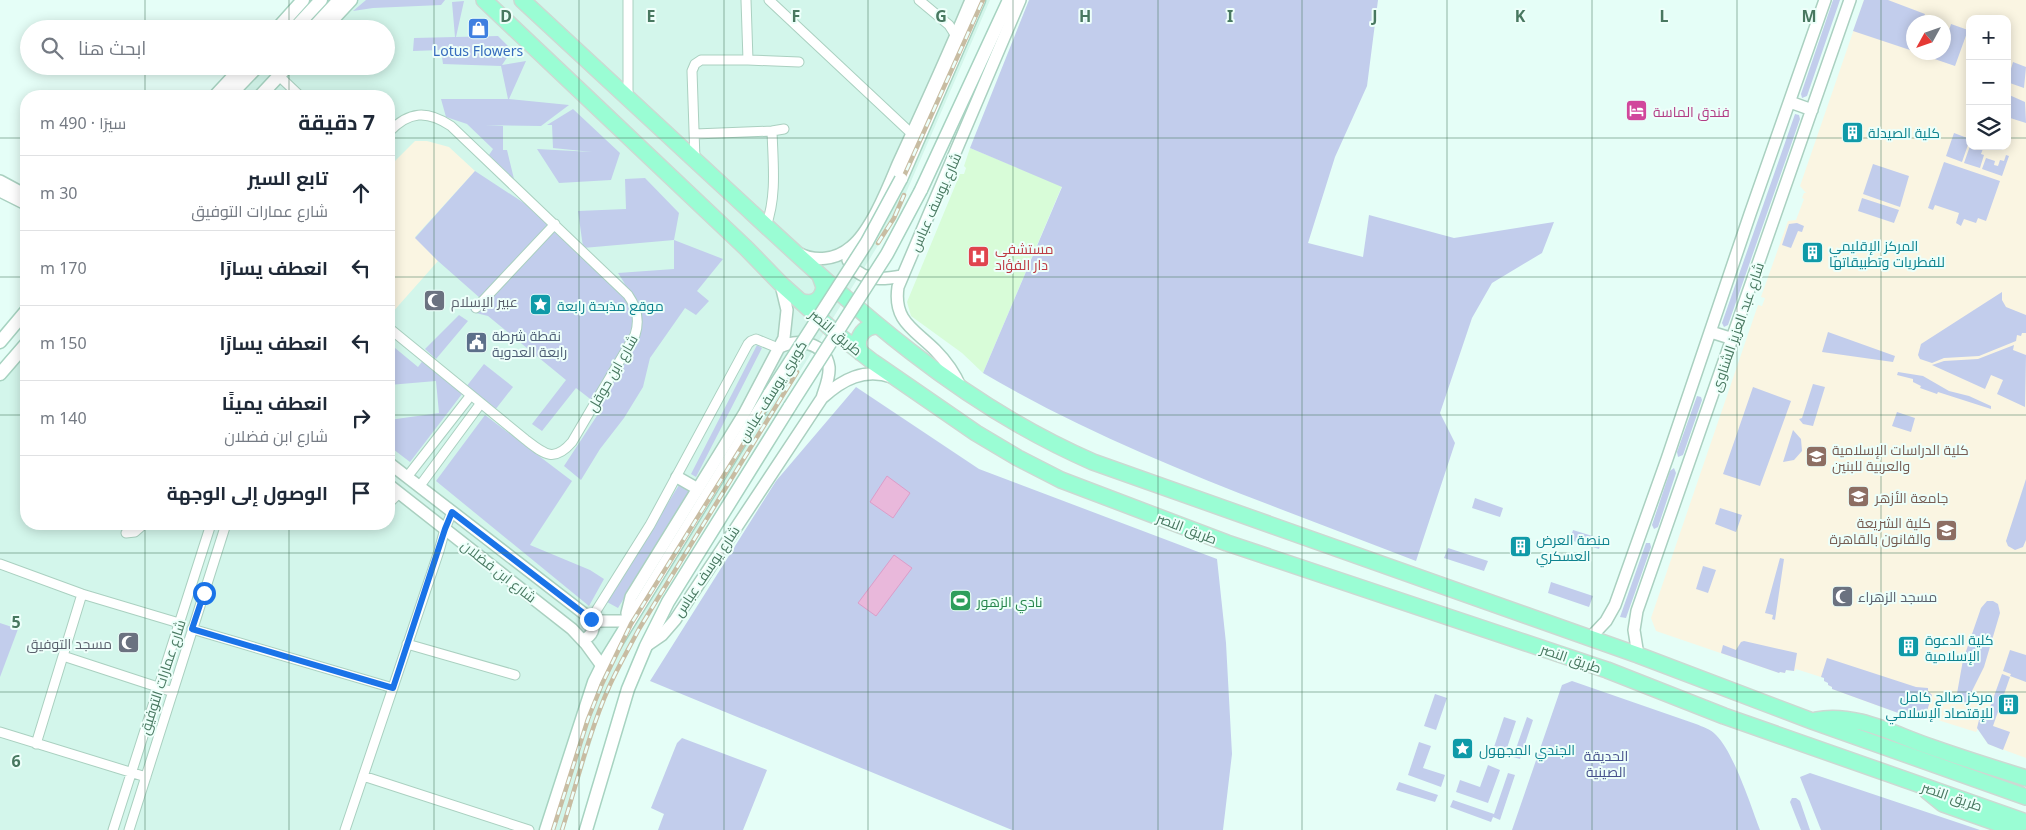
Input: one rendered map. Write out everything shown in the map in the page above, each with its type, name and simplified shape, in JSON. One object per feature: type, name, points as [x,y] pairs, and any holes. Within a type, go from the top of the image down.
[{"type":"highway","name":"طريق النصر","points":[[484,0],[746,248],[780,284],[862,354],[997,446],[1039,469],[1084,489],[1227,543],[1607,670],[1724,716],[2026,822]]},
{"type":"highway","name":"طريق النصر","points":[[522,0],[820,276],[878,326],[962,390],[1019,426],[1092,462],[1638,655],[1812,721],[1829,717],[1861,723],[2026,778]]},
{"type":"highway","points":[[800,301],[812,303],[820,299],[824,287],[820,276]]},
{"type":"highway","points":[[862,354],[858,342],[860,334],[866,329],[878,326]]},
{"type":"highway","points":[[1812,721],[2026,797]]},
{"type":"highway","points":[[1921,785],[1943,804],[2017,830]]},
{"type":"main road","points":[[285,20],[303,0]]},
{"type":"main road","points":[[302,20],[321,0]]},
{"type":"main road","points":[[320,20],[339,0]]},
{"type":"main road","points":[[332,20],[351,0]]},
{"type":"main road","name":"كوبرى يوسف عباس","points":[[602,666],[770,393],[867,242],[901,179],[979,0]]},
{"type":"main road","name":"كوبرى يوسف عباس","points":[[646,646],[668,602],[887,254],[922,190],[1009,0]]},
{"type":"main road","points":[[221,90],[235,75]]},
{"type":"main road","points":[[235,90],[249,75]]},
{"type":"main road","points":[[256,90],[273,75]]},
{"type":"main road","points":[[266,90],[276,75]]},
{"type":"main road","points":[[0,342],[20,318]]},
{"type":"main road","points":[[0,374],[20,351]]},
{"type":"main road","name":"شارع يوسف عباس","points":[[586,830],[628,689],[646,646]]},
{"type":"main road","points":[[546,830],[594,682],[602,666]]},
{"type":"street","points":[[628,0],[628,97]]},
{"type":"street","points":[[746,0],[748,60]]},
{"type":"street","points":[[769,0],[912,134]]},
{"type":"street","points":[[919,0],[949,25],[956,36]]},
{"type":"street","points":[[788,246],[801,254],[816,258],[831,257],[846,251],[856,242],[873,217],[956,36],[970,0]]},
{"type":"street","name":"شارع يوسف عباس","points":[[962,390],[942,356],[912,329],[901,315],[897,296],[902,276],[966,131],[1020,0]]},
{"type":"street","name":"شارع عبد العزيز الشناوى","points":[[1590,638],[1601,627],[1613,610],[1825,0]]},
{"type":"street","name":"شارع عبد العزيز الشناوى","points":[[1638,655],[1634,636],[1636,617],[1850,0]]},
{"type":"street","points":[[695,160],[692,72],[695,64],[701,60],[799,62]]},
{"type":"street","points":[[282,75],[295,90]]},
{"type":"street","points":[[1790,102],[1812,110]]},
{"type":"street","name":"شارع ابن حوقل","points":[[395,127],[412,115],[420,114],[442,120],[451,126],[628,295],[634,304],[638,324],[636,335],[572,442],[560,454],[554,455],[540,451],[395,333]]},
{"type":"street","points":[[695,134],[784,129]]},
{"type":"street","points":[[766,226],[773,198],[772,131]]},
{"type":"street","points":[[0,182],[20,192]]},
{"type":"street","points":[[0,190],[20,201]]},
{"type":"street","points":[[476,308],[554,224]]},
{"type":"street","points":[[846,251],[850,263],[864,276],[877,280],[902,276]]},
{"type":"street","points":[[591,619],[599,621],[628,621],[627,613],[631,597],[744,414],[784,338],[787,310],[780,284]]},
{"type":"street","points":[[1711,332],[1733,339]]},
{"type":"street","points":[[591,619],[640,543],[751,341],[759,340],[778,348],[799,342],[811,344],[821,351],[829,366],[829,374],[822,398]]},
{"type":"street","name":"شارع يوسف عباس","points":[[646,646],[662,634],[674,620],[822,398],[837,385],[858,375],[874,373],[897,379]]},
{"type":"street","points":[[1693,384],[1714,392]]},
{"type":"street","points":[[407,477],[471,395]]},
{"type":"street","points":[[420,487],[481,403]]},
{"type":"street","points":[[1667,459],[1688,465]]},
{"type":"street","name":"شارع ابن فضلان","points":[[395,467],[591,619]]},
{"type":"street","points":[[677,477],[698,490]]},
{"type":"street","name":"شارع ابن فضلان","points":[[395,490],[572,629],[583,640],[602,666]]},
{"type":"street","points":[[395,497],[399,493]]},
{"type":"street","points":[[345,830],[452,512]]},
{"type":"street","points":[[126,533],[137,530]]},
{"type":"street","name":"شارع عمارات التوفيق","points":[[113,830],[209,530]]},
{"type":"street","name":"شارع عمارات التوفيق","points":[[129,830],[224,530]]},
{"type":"street","points":[[1640,534],[1662,541]]},
{"type":"street","points":[[0,564],[82,594],[179,623]]},
{"type":"street","points":[[36,744],[82,594]]},
{"type":"street","points":[[583,640],[589,637],[592,632],[593,625],[591,619]]},
{"type":"street","points":[[192,629],[393,688]]},
{"type":"street","points":[[408,644],[515,675]]},
{"type":"street","points":[[63,656],[173,692]]},
{"type":"street","points":[[0,732],[146,777]]},
{"type":"street","points":[[363,776],[529,830]]},
{"type":"shaded area","points":[[326,0],[990,0],[895,218],[616,668],[608,688],[564,830],[0,830],[0,365],[20,341],[20,530],[395,530],[395,90],[243,90],[257,75],[395,75],[395,20],[307,20]]},
{"type":"shaded area","name":"جامعة الأزهر","points":[[1864,0],[2026,0],[2026,758],[1988,744],[1978,729],[1976,732],[1941,721],[1931,717],[1932,713],[1927,711],[1912,718],[1832,689],[1828,682],[1824,681],[1824,678],[1796,669],[1795,671],[1786,670],[1785,673],[1779,673],[1656,631],[1651,618],[1758,305],[1762,306],[1765,298],[1761,297],[1788,221],[1796,220],[1804,199],[1802,198],[1804,193],[1806,193],[1800,186]]},
{"type":"shaded area","points":[[415,141],[427,141],[449,147],[475,171],[415,237],[438,261],[395,309],[395,161]]},
{"type":"shaded area","name":"مستشفى دار الفؤاد","points":[[970,148],[1062,186],[983,373],[962,353],[911,316],[907,302],[960,174],[964,174],[966,168],[964,166]]},
{"type":"shaded area","points":[[887,476],[910,493],[893,518],[870,502]]},
{"type":"shaded area","points":[[894,555],[912,568],[876,616],[858,603]]},
{"type":"green space","points":[[366,0],[445,0],[441,5],[373,8],[353,11]]},
{"type":"green space","points":[[1029,0],[1378,0],[1367,86],[1335,157],[1308,243],[1363,257],[1369,215],[1454,238],[1554,222],[1542,253],[1492,283],[1472,318],[1440,413],[1455,443],[1416,561],[1251,498],[1141,453],[1035,402],[983,373],[1062,187],[970,148]]},
{"type":"green space","points":[[1833,0],[1840,0],[1807,96],[1802,98],[1801,94]]},
{"type":"green space","points":[[1864,0],[1888,0],[1925,14],[1906,15],[1906,49],[1853,31]]},
{"type":"green space","points":[[464,1],[456,37],[498,36],[512,50],[502,65],[526,61],[509,99],[569,105],[541,126],[485,125],[503,126],[503,150],[507,150],[514,179],[489,155],[493,149],[467,124],[446,117],[441,99],[508,99],[501,66],[443,64],[441,50],[413,51],[414,38],[455,37],[452,2]]},
{"type":"green space","points":[[1951,24],[1966,29],[1966,36],[1955,66],[1937,60],[1951,60]]},
{"type":"green space","points":[[2013,62],[2026,67],[2024,88],[2011,83]]},
{"type":"green space","points":[[2011,96],[2025,102],[2026,123],[2011,118]]},
{"type":"green space","points":[[573,109],[620,153],[611,180],[559,183],[537,149],[592,152],[553,148],[552,125],[547,125]]},
{"type":"green space","points":[[1795,114],[1799,115],[1800,119],[1728,325],[1724,327],[1722,323]]},
{"type":"green space","points":[[1954,133],[1966,138],[1966,150],[1962,162],[1946,156]]},
{"type":"green space","points":[[1969,150],[1982,150],[1981,154],[1984,155],[1980,168],[1964,163]]},
{"type":"green space","points":[[2006,155],[2009,156],[2002,176],[1982,169],[1986,158],[1995,161],[1994,165],[1998,166],[2000,160],[2004,161]]},
{"type":"green space","points":[[1944,162],[2000,181],[1986,221],[1978,218],[1976,223],[1964,219],[1961,226],[1956,223],[1959,213],[1935,205],[1933,210],[1928,208]]},
{"type":"green space","points":[[1873,164],[1909,176],[1900,207],[1863,194]]},
{"type":"green space","points":[[475,171],[556,224],[583,247],[578,211],[626,209],[625,179],[645,178],[679,213],[674,240],[723,259],[697,291],[709,301],[696,315],[685,308],[650,358],[643,387],[581,480],[564,466],[602,408],[576,388],[542,431],[532,424],[566,380],[488,316],[472,312],[470,309],[480,298],[415,238]],"holes":[[[674,240],[674,269],[618,273],[625,284],[583,248]]]},
{"type":"green space","points":[[1862,198],[1899,210],[1894,223],[1858,211]]},
{"type":"green space","points":[[1797,223],[1804,226],[1802,232],[1798,231],[1791,248],[1782,245],[1789,224]]},
{"type":"green space","points":[[2002,292],[2002,300],[2006,307],[2026,315],[2026,333],[2022,333],[2021,336],[2017,335],[2016,341],[1979,356],[1944,358],[1932,363],[1920,359],[1918,355],[1921,344]]},
{"type":"green space","points":[[459,315],[468,321],[436,359],[425,349]]},
{"type":"green space","points":[[1828,332],[1895,356],[1893,362],[1822,352]]},
{"type":"green space","points":[[757,345],[762,348],[696,477],[691,474]]},
{"type":"green space","points":[[2014,345],[2013,350],[2026,355],[2025,407],[1997,394],[2003,380],[1991,375],[1985,389],[1932,365],[1944,361],[1978,359]]},
{"type":"green space","points":[[395,348],[418,367],[424,359],[462,394],[410,462],[395,451],[395,419],[439,413],[436,381],[395,384]]},
{"type":"green space","points":[[484,364],[513,387],[495,410],[466,387]]},
{"type":"green space","points":[[1898,372],[1923,376],[1949,391],[1969,396],[1991,406],[1991,409],[1920,388],[1921,386],[1913,382],[1913,379],[1897,375]]},
{"type":"green space","points":[[1813,384],[1825,387],[1813,426],[1803,424],[1799,419],[1802,418]]},
{"type":"green space","name":"نادي الزهور","points":[[856,387],[979,469],[1217,559],[1226,643],[1232,754],[1223,830],[1012,830],[650,681],[776,481]]},
{"type":"green space","points":[[1753,387],[1791,401],[1760,486],[1723,474]]},
{"type":"green space","points":[[1697,396],[1701,397],[1702,400],[1683,455],[1678,457],[1677,452]]},
{"type":"green space","points":[[1897,412],[1915,418],[1911,432],[1892,426]]},
{"type":"green space","points":[[485,415],[572,481],[530,545],[590,570],[604,579],[589,606],[436,481]]},
{"type":"green space","points":[[1793,430],[1801,439],[1802,451],[1794,460],[1783,462]]},
{"type":"green space","points":[[1674,468],[1676,473],[1658,527],[1654,529],[1652,525],[1670,471]]},
{"type":"green space","points":[[2026,479],[2026,540],[2023,547],[2015,550],[2008,546],[2006,541]]},
{"type":"green space","points":[[679,485],[690,491],[618,608],[607,602]]},
{"type":"green space","points":[[1475,498],[1503,508],[1500,517],[1472,508]]},
{"type":"green space","points":[[1720,508],[1742,515],[1736,532],[1715,524]]},
{"type":"green space","points":[[1573,530],[1602,539],[1599,549],[1570,540]]},
{"type":"green space","points":[[1646,543],[1650,543],[1651,547],[1626,618],[1620,617]]},
{"type":"green space","points":[[1448,548],[1488,561],[1484,571],[1444,558]]},
{"type":"green space","points":[[1780,558],[1784,559],[1775,620],[1772,619],[1773,615],[1765,613]]},
{"type":"green space","points":[[1703,566],[1716,570],[1708,593],[1696,589]]},
{"type":"green space","points":[[1551,582],[1593,596],[1589,607],[1548,593]]},
{"type":"green space","points":[[1987,601],[1993,601],[1998,604],[2000,613],[1984,667],[1966,703],[1956,699],[1963,660],[1981,608]]},
{"type":"green space","points":[[0,623],[18,629],[0,677]]},
{"type":"green space","points":[[1744,641],[1797,653],[1794,671],[1786,670],[1785,673],[1779,673],[1721,653],[1723,645],[1736,650],[1741,642]]},
{"type":"green space","points":[[2010,650],[2026,655],[2026,682],[2003,671]]},
{"type":"green space","points":[[1827,658],[1916,687],[1928,688],[1932,695],[1927,711],[1912,718],[1832,689],[1824,681],[1824,678],[1821,677]]},
{"type":"green space","points":[[2002,674],[2010,677],[1993,726],[2010,732],[2003,750],[1988,744],[1977,728],[1979,720],[1985,721]]},
{"type":"green space","name":"الحديقة الصينية","points":[[1572,681],[1707,728],[1714,733],[1729,753],[1760,830],[1512,830],[1562,685]]},
{"type":"green space","points":[[1435,694],[1447,698],[1436,730],[1424,726]]},
{"type":"green space","points":[[1504,717],[1516,721],[1505,754],[1493,750]]},
{"type":"green space","points":[[1527,717],[1533,720],[1520,759],[1513,757]]},
{"type":"green space","points":[[682,738],[767,770],[743,830],[658,830],[664,814],[651,808],[677,743]]},
{"type":"green space","points":[[1419,742],[1431,746],[1423,768],[1445,775],[1441,787],[1408,775]]},
{"type":"green space","points":[[1488,765],[1500,770],[1488,803],[1456,792],[1460,780],[1480,787]]},
{"type":"green space","points":[[1508,773],[1515,775],[1500,820],[1493,817],[1491,822],[1450,807],[1453,800],[1494,814]]},
{"type":"green space","points":[[1810,773],[1980,830],[1821,830],[1800,777]]},
{"type":"green space","points":[[1399,782],[1438,795],[1435,802],[1396,790]]},
{"type":"green space","points":[[1792,798],[1800,801],[1810,830],[1801,830],[1790,802]]},
{"type":"railway","points":[[553,830],[588,719],[602,684],[631,624],[887,214],[983,0]]},
{"type":"railway","points":[[878,243],[894,218],[904,195]]},
{"type":"railway","points":[[562,830],[595,722],[620,665],[639,629],[797,372]]},
{"type":"place","name":"Lotus Flowers","points":[[478,28]]},
{"type":"place","name":"فندق الماسة","points":[[1637,111]]},
{"type":"place","name":"كلية الصيدلة","points":[[1852,132]]},
{"type":"place","name":"المركز الإقليمي للفطريات وتطبيقاتها","points":[[1813,253]]},
{"type":"place","name":"مستشفى دار الفؤاد","points":[[979,256]]},
{"type":"place","name":"عبير الإسلام","points":[[435,301]]},
{"type":"place","name":"موقع مذبحة رابعة","points":[[541,305]]},
{"type":"place","name":"نقطة شرطة رابعة العدوية","points":[[476,343]]},
{"type":"place","name":"كلية الدراسات الإسلامية والعربية للبنين","points":[[1816,457]]},
{"type":"place","name":"جامعة الأزهر","points":[[1859,497]]},
{"type":"place","name":"كلية الشريعة والقانون بالقاهرة","points":[[1947,530]]},
{"type":"place","name":"منصة العرض العسكري","points":[[1520,547]]},
{"type":"place","name":"مسجد الزهراء","points":[[1842,596]]},
{"type":"place","name":"نادي الزهور","points":[[961,601]]},
{"type":"place","name":"مسجد التوفيق","points":[[128,643]]},
{"type":"place","name":"كلية الدعوة الإسلامية","points":[[1909,647]]},
{"type":"place","name":"مركز صالح كامل للإقتصاد الإسلامي","points":[[2009,704]]},
{"type":"place","name":"الجندي المجهول","points":[[1463,749]]},
{"type":"route","points":[[204,593],[192,629],[393,688],[452,512],[591,619]]}]
